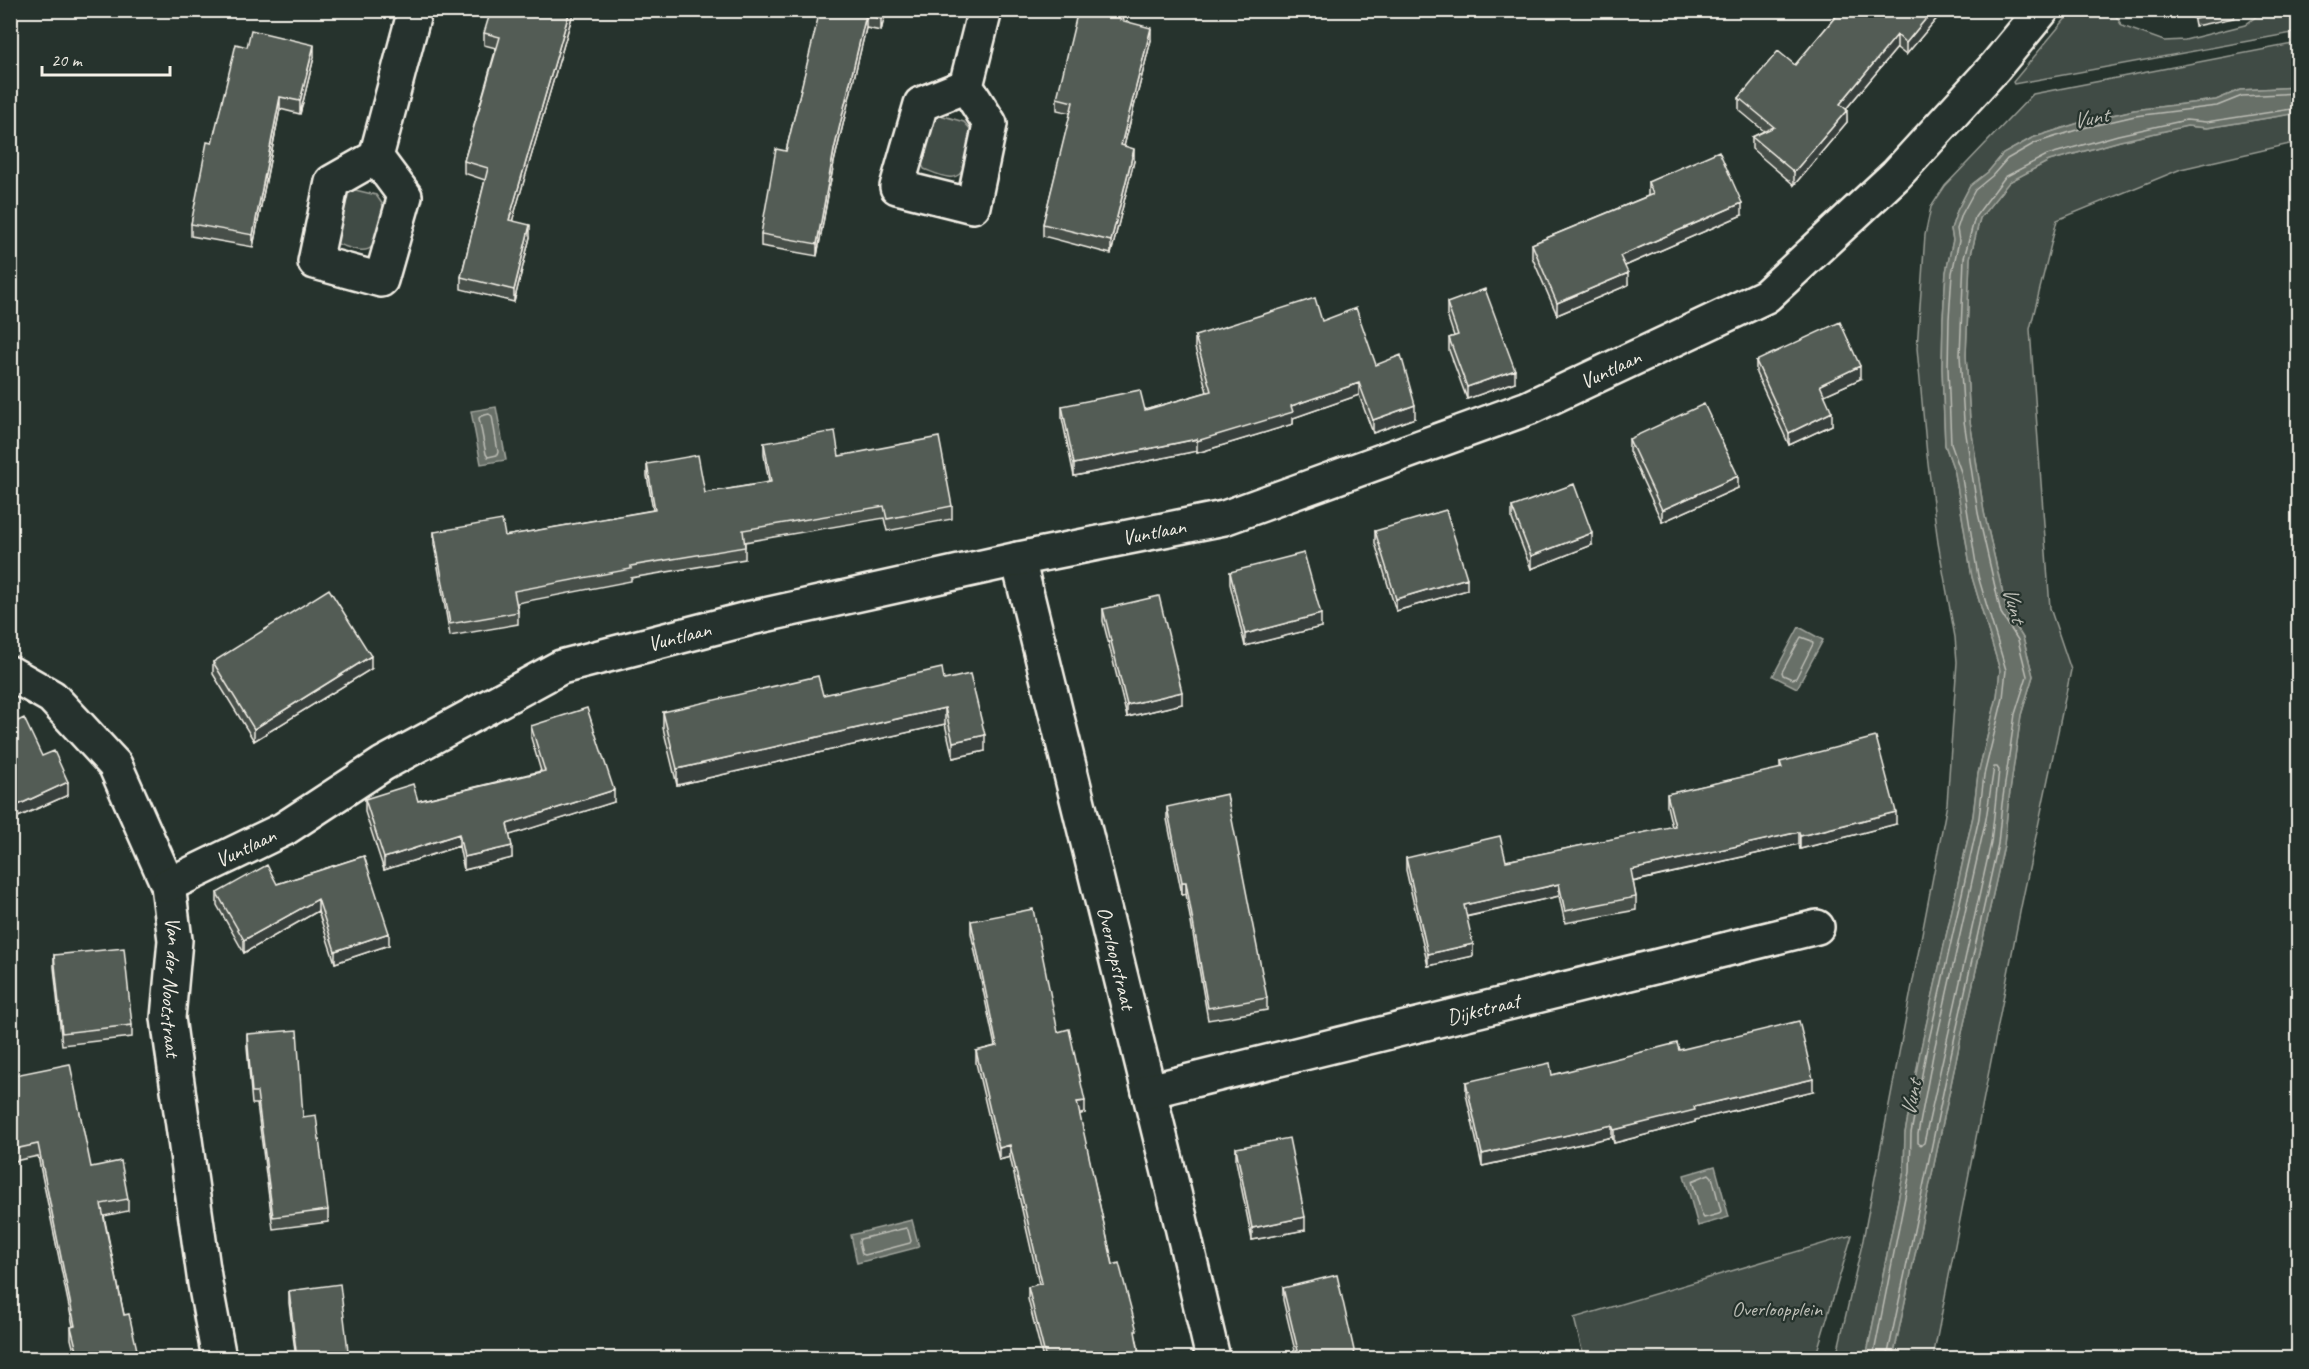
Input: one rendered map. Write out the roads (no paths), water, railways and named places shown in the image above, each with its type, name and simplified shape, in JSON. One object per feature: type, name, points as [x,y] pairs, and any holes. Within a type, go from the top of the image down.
[{"type":"street","points":[[376,157],[415,10]]},
{"type":"street","points":[[966,86],[985,10]]},
{"type":"street","name":"Vuntlaan","points":[[168,885],[284,829],[383,764],[561,667],[751,618],[1018,559],[1224,518],[1528,408],[1766,296],[1896,176],[1995,67],[2042,10]]},
{"type":"street","name":"Overloopstraat","points":[[1018,559],[1213,1359]]},
{"type":"street","name":"Van der Nootstraat","points":[[10,673],[52,697],[115,765],[168,885],[175,940],[168,1018],[205,1283],[219,1359]]},
{"type":"street","name":"Dijkstraat","points":[[1149,1091],[1817,927]]},
{"type":"water","points":[[2298,87],[2298,113],[2207,128],[2187,126],[2120,141],[2049,161],[2009,182],[1980,218],[1970,258],[1966,355],[1970,421],[1984,512],[2007,612],[2023,638],[2033,676],[2021,715],[2004,845],[1893,1358],[1866,1358],[1904,1171],[1905,1133],[1920,1052],[1973,816],[1978,774],[1997,697],[2000,670],[1972,577],[1955,473],[1945,445],[1943,318],[1946,272],[1953,240],[1951,229],[1957,211],[1970,186],[1988,172],[2003,154],[2032,138],[2082,122],[2134,110],[2216,100],[2240,90]]},
{"type":"water","points":[[496,407],[506,460],[481,464],[471,411]]},
{"type":"water","points":[[1799,627],[1823,640],[1797,688],[1773,676]]},
{"type":"water","points":[[1715,1166],[1729,1217],[1698,1226],[1684,1175]]},
{"type":"water","points":[[912,1220],[919,1247],[857,1263],[851,1235]]},
{"type":"water label","name":"Vunt","points":[[2090,117]]},
{"type":"water label","name":"Vunt","points":[[2015,604]]},
{"type":"water label","name":"Vunt","points":[[1910,1098]]},
{"type":"park label","name":"Overloopplein","points":[[1777,1309]]}]
